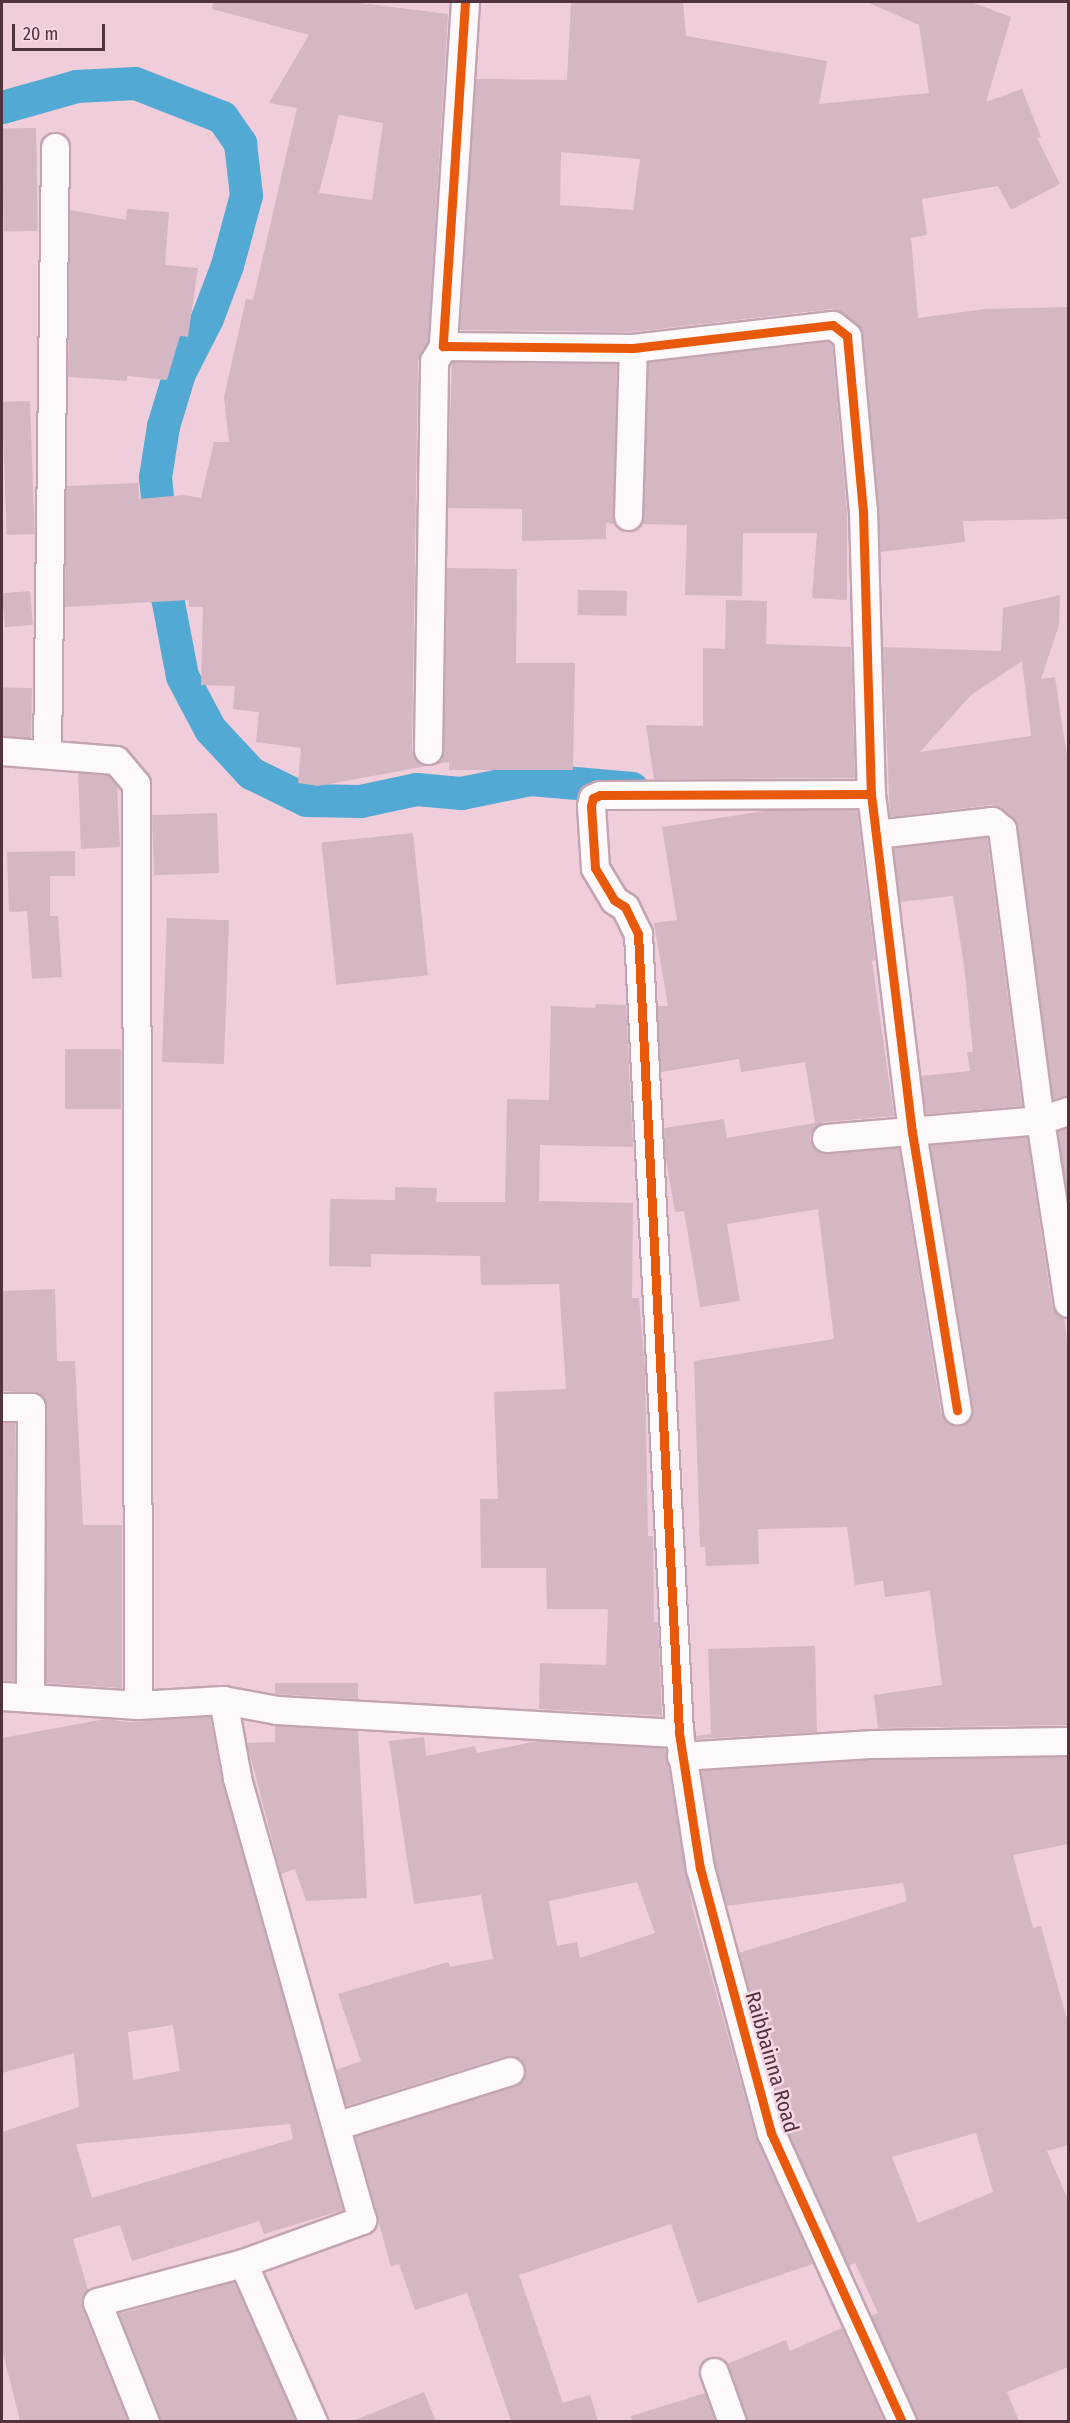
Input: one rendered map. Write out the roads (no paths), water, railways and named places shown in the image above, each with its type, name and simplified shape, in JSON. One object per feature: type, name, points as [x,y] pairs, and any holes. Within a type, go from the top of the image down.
[{"type":"street","points":[[428,750],[434,361],[443,346],[465,2]]},
{"type":"street","points":[[47,753],[55,147]]},
{"type":"street","points":[[443,346],[633,348],[833,325],[847,336],[862,511],[871,794],[912,1132],[957,1410]]},
{"type":"street","points":[[628,516],[633,348]]},
{"type":"street","points":[[2,751],[116,760],[136,784],[138,1705]]},
{"type":"street","name":"Raibbainna Road","points":[[871,794],[600,795],[593,798],[591,806],[595,868],[614,900],[625,907],[638,934],[680,1745],[700,1868],[771,2133],[902,2421]]},
{"type":"street","points":[[876,834],[992,821],[1002,829],[1040,1120],[1068,1304]]},
{"type":"street","points":[[826,1138],[1040,1120],[1068,1111]]},
{"type":"street","points":[[2,1407],[31,1407],[30,1698]]},
{"type":"street","points":[[2,1696],[138,1705],[223,1700],[277,1710],[680,1745],[1068,1741]]},
{"type":"street","points":[[146,2421],[97,2302],[243,2263],[362,2220],[338,2125],[254,1843],[237,1777],[223,1700]]},
{"type":"street","points":[[338,2125],[510,2071]]},
{"type":"street","points":[[243,2263],[313,2421]]},
{"type":"street","points":[[714,2372],[732,2421]]},
{"type":"waterway","points":[[2,107],[76,86],[135,83],[222,117],[240,143],[246,195],[227,265],[207,318],[179,373],[163,426],[155,477],[167,597],[182,676],[210,729],[251,773],[306,800],[360,801],[416,789],[461,793],[530,779],[632,788]]}]
